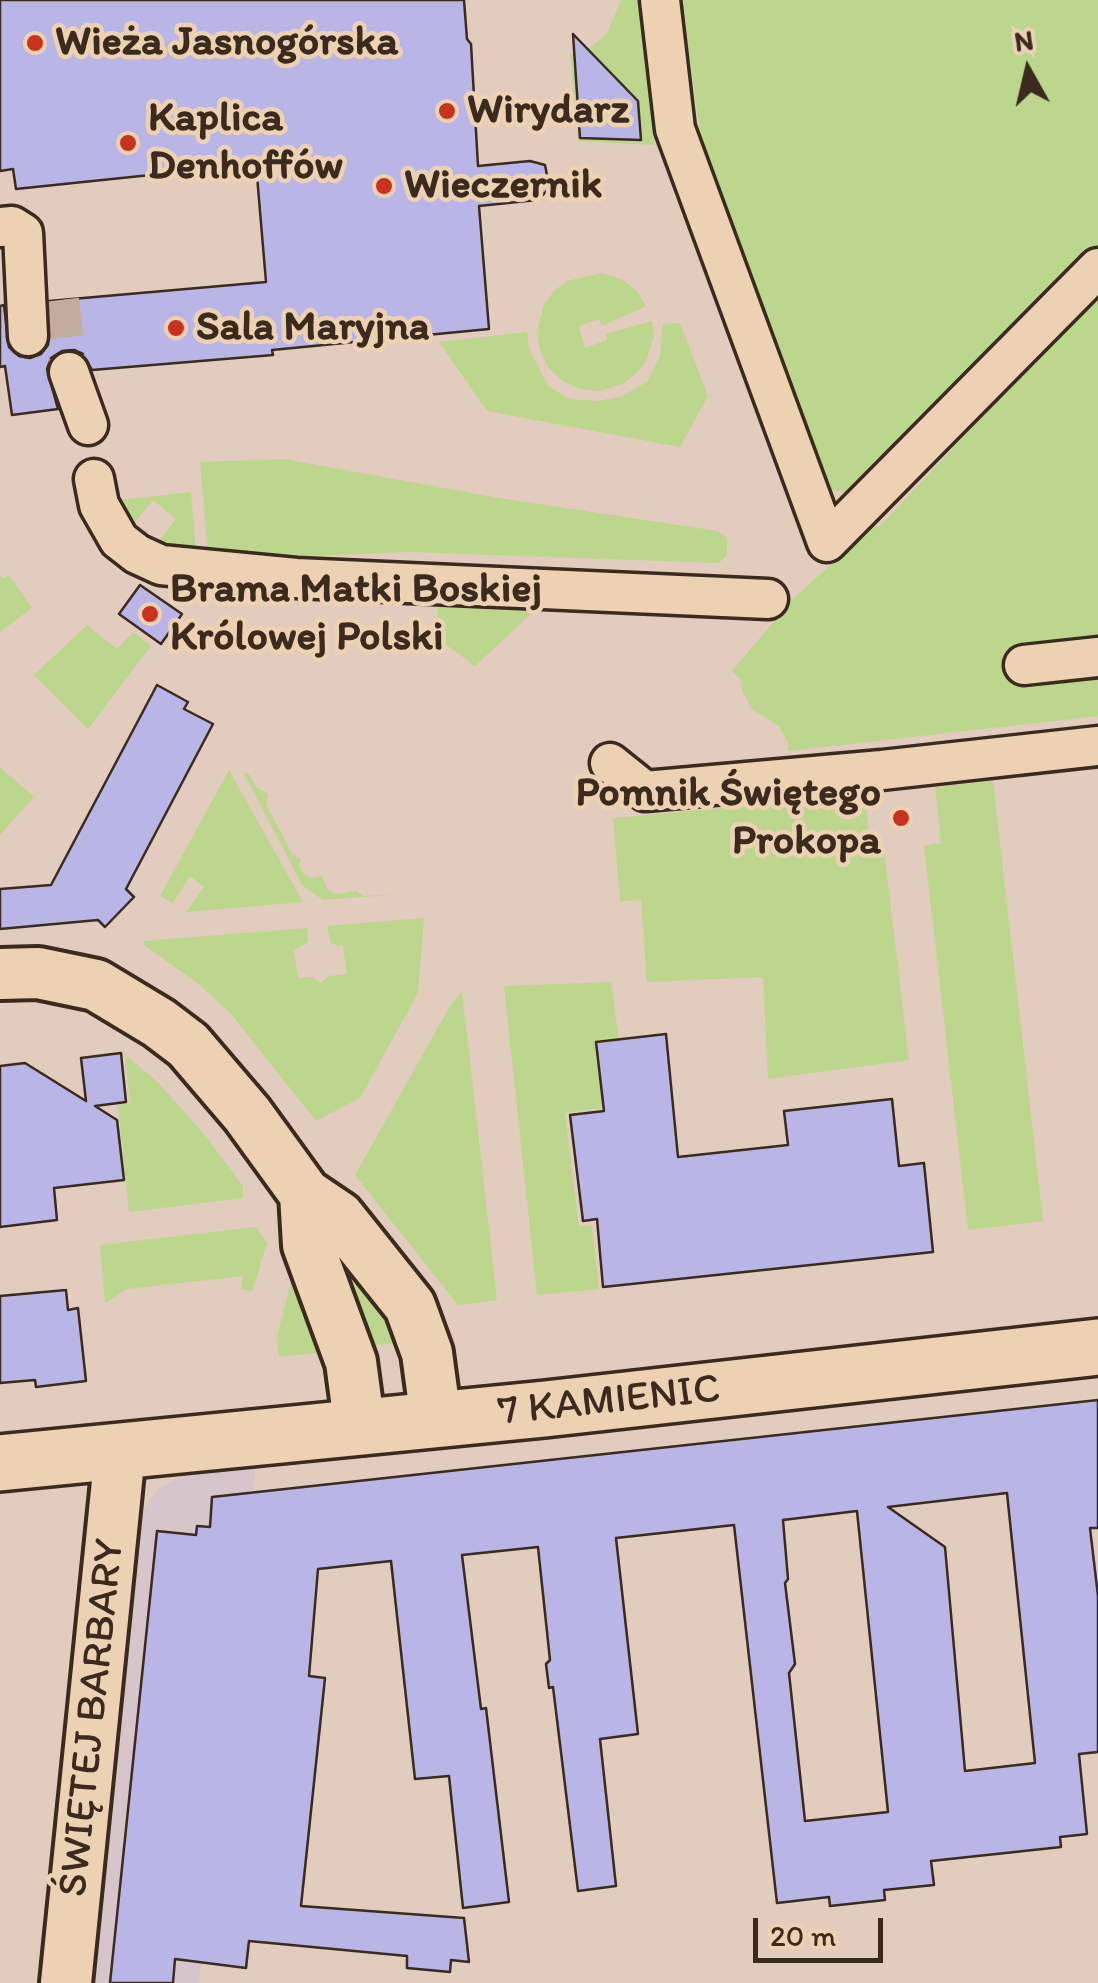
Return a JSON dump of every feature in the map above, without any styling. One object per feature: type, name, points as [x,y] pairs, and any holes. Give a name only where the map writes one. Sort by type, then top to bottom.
[{"type":"street","points":[[660,0],[675,129],[827,542],[1098,268]]},
{"type":"street","points":[[0,227],[12,226],[23,232],[28,336]]},
{"type":"street","points":[[70,372],[88,425]]},
{"type":"street","points":[[94,479],[99,505],[119,540],[161,565],[296,578],[768,599]]},
{"type":"street","points":[[1024,665],[1098,657]]},
{"type":"street","points":[[610,763],[645,791],[1098,746]]},
{"type":"street","points":[[0,974],[38,973],[96,985],[159,1022],[188,1045],[222,1083],[305,1194],[338,1216],[410,1306],[427,1353],[436,1420]]},
{"type":"street","points":[[305,1194],[308,1246],[351,1362],[360,1428]]},
{"type":"street","name":"7 KAMIENIC","points":[[0,1463],[436,1420],[1098,1347]]},
{"type":"street","name":"ŚWIĘTEJ BARBARY","points":[[66,1983],[120,1452]]},
{"type":"shaded area","points":[[256,1466],[199,1983],[94,1983],[142,1512],[158,1489],[177,1478],[198,1471]]},
{"type":"green space","points":[[621,0],[641,0],[655,145],[578,141],[570,54],[589,48],[607,34]]},
{"type":"green space","points":[[682,0],[1098,0],[1098,247],[864,494],[823,489],[700,133]]},
{"type":"green space","points":[[602,273],[621,279],[636,290],[646,306],[602,326],[599,319],[579,326],[585,348],[607,340],[606,334],[652,321],[654,336],[646,362],[622,384],[600,391],[580,389],[549,368],[537,333],[544,304],[554,291],[567,281]]},
{"type":"green space","points":[[1098,293],[1098,716],[788,751],[788,742],[779,726],[752,709],[741,680],[732,671],[791,601],[874,525],[879,527]]},
{"type":"green space","points":[[680,323],[708,396],[680,447],[487,411],[439,342],[527,332],[529,349],[548,386],[570,399],[597,401],[620,397],[647,382],[660,356],[663,324]]},
{"type":"green space","points":[[284,459],[499,498],[718,531],[727,538],[727,555],[719,563],[411,552],[305,556],[297,562],[208,554],[200,462]]},
{"type":"green space","points":[[191,492],[196,553],[164,547],[159,541],[176,519],[153,500],[135,522],[124,514],[120,500]]},
{"type":"green space","points":[[0,575],[3,579],[9,575],[32,608],[0,632]]},
{"type":"green space","points":[[438,600],[544,602],[475,666],[437,638]]},
{"type":"green space","points":[[87,625],[117,649],[133,632],[151,646],[88,729],[34,675]]},
{"type":"green space","points":[[0,767],[34,797],[0,835]]},
{"type":"green space","points":[[229,770],[303,902],[186,912],[204,887],[190,876],[173,903],[160,896]]},
{"type":"green space","points":[[243,772],[268,794],[266,804],[292,854],[301,859],[299,867],[303,873],[310,878],[322,876],[327,889],[337,894],[403,894],[323,900],[302,885]]},
{"type":"green space","points":[[993,781],[1043,1221],[968,1230],[924,846],[941,843],[935,787]]},
{"type":"green space","points":[[865,795],[870,850],[884,850],[909,1060],[768,1079],[763,977],[647,982],[641,900],[620,901],[613,818]]},
{"type":"green space","points":[[424,918],[418,993],[360,1098],[316,1121],[231,1014],[200,985],[144,945],[144,941],[307,928],[308,942],[294,950],[298,978],[313,977],[321,983],[329,976],[347,974],[343,946],[331,944],[327,926]]},
{"type":"green space","points":[[611,982],[619,1040],[596,1043],[602,1108],[565,1113],[579,1226],[592,1226],[599,1289],[537,1295],[504,986]]},
{"type":"green space","points":[[462,991],[497,1300],[458,1305],[355,1175]]},
{"type":"green space","points":[[125,1055],[158,1082],[207,1138],[243,1186],[243,1198],[129,1212],[118,1105],[130,1103]]},
{"type":"green space","points":[[256,1227],[267,1243],[252,1292],[241,1289],[243,1276],[127,1289],[105,1303],[100,1245]]},
{"type":"green space","points":[[326,1229],[394,1321],[401,1343],[367,1346]]},
{"type":"green space","points":[[293,1274],[324,1352],[279,1357],[277,1336]]},
{"type":"building","points":[[0,0],[464,0],[467,39],[471,44],[478,166],[530,161],[545,165],[548,180],[547,191],[537,200],[479,206],[489,329],[272,350],[273,355],[92,370],[83,354],[62,351],[51,358],[47,369],[58,409],[12,415],[5,366],[0,367],[0,306],[4,305],[9,347],[19,356],[30,358],[41,354],[48,345],[49,301],[266,282],[256,164],[16,189],[13,169],[0,171]]},
{"type":"building","points":[[573,34],[638,101],[641,140],[580,138]]},
{"type":"building","name":"Brama Matki Boskiej Królowej Polski","points":[[140,585],[182,614],[161,644],[119,614]]},
{"type":"building","points":[[157,685],[188,702],[184,709],[213,724],[126,889],[134,897],[105,927],[98,920],[0,929],[0,889],[51,885]]},
{"type":"building","points":[[666,1034],[678,1157],[788,1145],[784,1111],[892,1099],[899,1166],[924,1163],[933,1252],[603,1287],[597,1219],[583,1221],[570,1115],[604,1111],[596,1042]]},
{"type":"building","points":[[121,1053],[126,1102],[95,1106],[117,1120],[124,1180],[54,1188],[57,1220],[0,1227],[0,1066],[25,1063],[86,1101],[81,1058]]},
{"type":"building","points":[[66,1290],[68,1310],[78,1308],[86,1381],[36,1387],[35,1380],[0,1383],[0,1296]]},
{"type":"building","points":[[1098,1400],[1098,1528],[1090,1528],[1098,1596],[1098,1752],[1079,1754],[1087,1834],[1060,1837],[1061,1847],[931,1861],[934,1885],[884,1890],[885,1900],[830,1906],[829,1897],[777,1903],[734,1525],[616,1538],[638,1734],[600,1739],[616,1886],[578,1891],[553,1687],[549,1688],[546,1664],[550,1660],[538,1547],[462,1555],[481,1709],[486,1708],[509,1902],[463,1908],[449,1776],[415,1779],[391,1561],[318,1569],[309,1676],[325,1678],[301,1906],[464,1918],[469,1962],[451,1960],[450,1972],[407,1968],[407,1956],[249,1941],[246,1968],[175,1959],[173,1983],[110,1983],[157,1531],[196,1535],[197,1526],[210,1527],[212,1497]],"holes":[[[1007,1493],[1035,1763],[965,1771],[945,1547],[888,1507]],[[857,1511],[888,1812],[805,1821],[789,1673],[795,1664],[785,1583],[788,1579],[783,1520]]]},
{"type":"tunnel","points":[[60,300],[69,372]]},
{"type":"place","name":"Wieża Jasnogórska","points":[[35,43]]},
{"type":"place","name":"Wirydarz","points":[[447,111]]},
{"type":"place","name":"Kaplica Denhoffów","points":[[128,143]]},
{"type":"place","name":"Wieczernik","points":[[384,186]]},
{"type":"place","name":"Sala Maryjna","points":[[176,328]]},
{"type":"place","name":"Brama Matki Boskiej Królowej Polski","points":[[150,614]]},
{"type":"place","name":"Pomnik Świętego Prokopa","points":[[901,818]]}]
